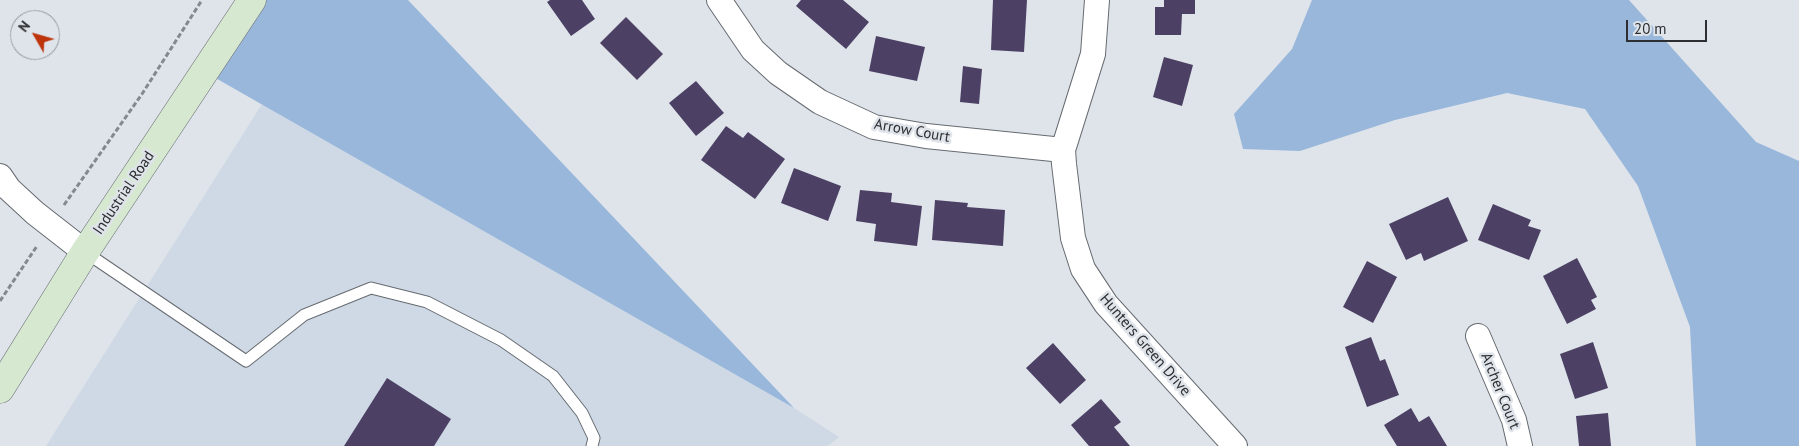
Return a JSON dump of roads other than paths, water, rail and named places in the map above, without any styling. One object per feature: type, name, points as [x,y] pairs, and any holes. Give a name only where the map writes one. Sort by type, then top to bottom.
[{"type":"main road","name":"Industrial Road","points":[[0,389],[85,252],[252,0]]},
{"type":"street","name":"Arrow Court","points":[[719,0],[753,50],[778,73],[820,102],[874,127],[926,136],[1064,150]]},
{"type":"street","name":"Hunters Green Drive","points":[[1097,0],[1093,54],[1064,150],[1073,238],[1083,269],[1106,304],[1235,446]]},
{"type":"street","points":[[0,176],[9,189],[35,214],[85,252]]},
{"type":"street","name":"Archer Court","points":[[1478,336],[1514,420],[1520,446]]},
{"type":"lane","points":[[85,252],[246,361],[304,315],[371,288],[427,302],[501,340],[553,376],[582,413],[594,438],[592,446]]}]
